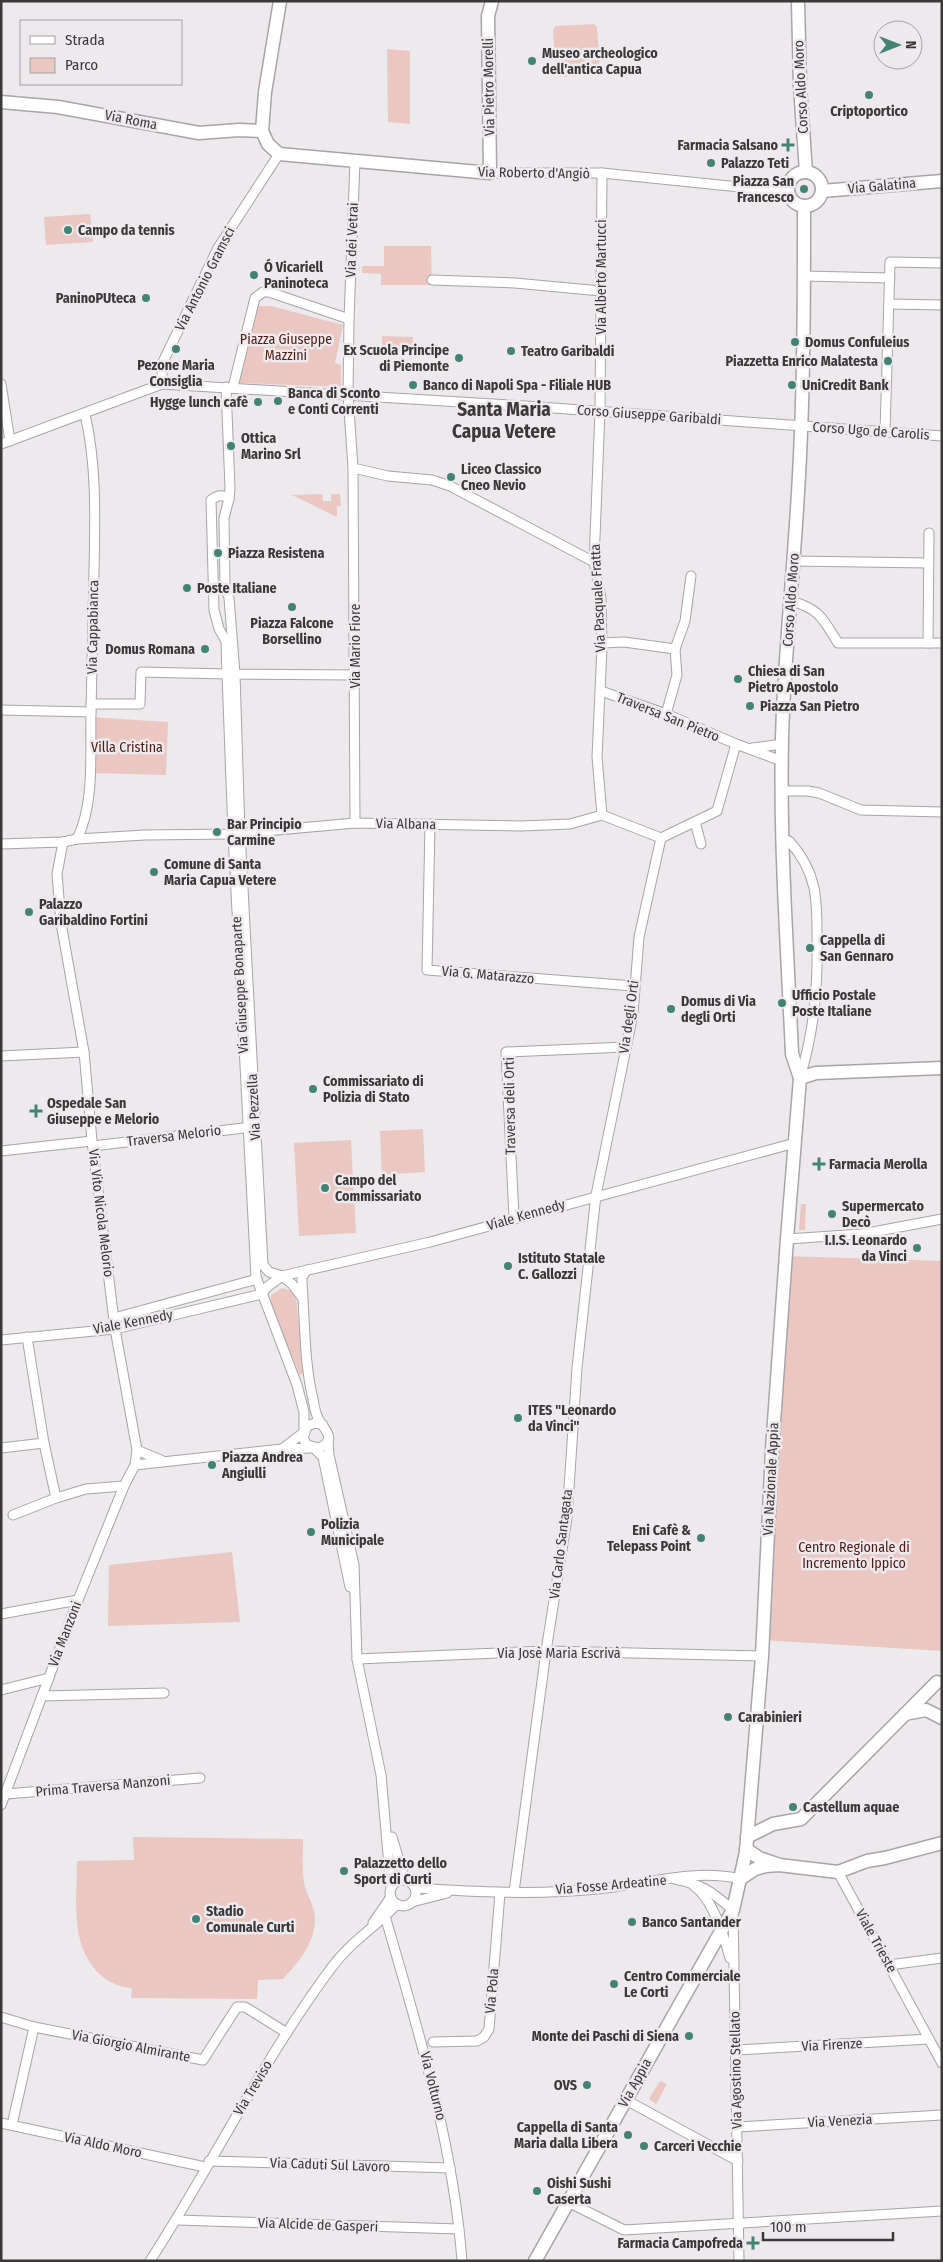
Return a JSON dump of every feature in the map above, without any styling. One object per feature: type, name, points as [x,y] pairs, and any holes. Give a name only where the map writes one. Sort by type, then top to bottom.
[{"type":"main road","points":[[279,154],[268,144],[262,131],[265,92],[280,1]]},
{"type":"main road","name":"Via Pietro Morelli","points":[[490,173],[488,16],[492,1]]},
{"type":"main road","name":"Corso Aldo Moro","points":[[798,1],[800,86],[806,172]]},
{"type":"main road","name":"Via Roma","points":[[1,102],[58,107],[199,132],[262,131]]},
{"type":"main road","name":"Via Roberto d'Angiò","points":[[279,154],[490,173]]},
{"type":"main road","points":[[806,172],[816,176],[822,191],[821,196],[814,204],[804,206],[793,202],[788,192],[792,178],[806,172]]},
{"type":"main road","name":"Via Galatina","points":[[822,191],[942,181]]},
{"type":"main road","name":"Corso Aldo Moro","points":[[800,1078],[792,1054],[782,840],[782,761],[801,426],[804,206]]},
{"type":"main road","points":[[800,1078],[816,1073],[942,1068]]},
{"type":"main road","name":"Via Nazionale Appia","points":[[740,1880],[746,1843],[762,1656],[772,1450],[786,1239],[800,1078]]},
{"type":"main road","points":[[926,1710],[927,1701],[939,1680]]},
{"type":"main road","points":[[779,1865],[759,1858],[746,1843],[773,1824],[801,1819],[939,1680]]},
{"type":"main road","points":[[905,1714],[926,1710],[942,1718]]},
{"type":"main road","points":[[748,1813],[773,1824]]},
{"type":"main road","points":[[740,1880],[755,1870],[766,1866],[779,1865],[838,1872],[858,1864],[942,1843]]},
{"type":"main road","name":"Via Appia","points":[[534,2261],[733,1910],[740,1880]]},
{"type":"street","name":"Via Antonio Gramsci","points":[[162,384],[162,364],[218,248],[279,154]]},
{"type":"street","name":"Via dei Vetrai","points":[[349,319],[354,161]]},
{"type":"street","name":"Via Roberto d'Angiò","points":[[490,173],[602,174],[788,192]]},
{"type":"street","name":"Via Alberto Martucci","points":[[600,411],[602,174]]},
{"type":"street","points":[[885,432],[890,262],[942,263]]},
{"type":"street","points":[[804,276],[890,278]]},
{"type":"street","points":[[432,280],[515,283],[601,291]]},
{"type":"street","points":[[1,384],[5,442],[162,384],[230,387],[348,395],[349,319],[268,292],[263,292],[255,298],[230,387],[229,499],[224,518],[225,586],[229,598],[230,618],[228,674]]},
{"type":"street","points":[[889,304],[942,305]]},
{"type":"street","name":"Corso Giuseppe Garibaldi","points":[[348,395],[801,426]]},
{"type":"street","name":"Via Mario Fiore","points":[[348,395],[353,468],[355,823]]},
{"type":"street","name":"Via Pasquale Fratta","points":[[600,411],[594,562],[601,598],[601,691],[597,727],[597,757],[602,815]]},
{"type":"street","name":"Via Cappabianca","points":[[77,839],[84,826],[90,776],[95,488],[85,414]]},
{"type":"street","name":"Corso Ugo de Carolis","points":[[801,426],[942,436]]},
{"type":"street","points":[[353,468],[388,476],[432,480],[450,486],[594,562]]},
{"type":"street","points":[[229,499],[223,495],[211,500],[214,610],[226,641],[236,833]]},
{"type":"street","points":[[928,643],[929,533]]},
{"type":"street","points":[[793,561],[928,563]]},
{"type":"street","points":[[666,714],[677,674],[675,649],[685,621],[691,576]]},
{"type":"street","points":[[790,601],[810,607],[825,622],[838,643],[942,643]]},
{"type":"street","points":[[217,621],[222,618],[230,618]]},
{"type":"street","points":[[602,643],[624,642],[675,649]]},
{"type":"street","points":[[1,710],[91,708],[140,704],[141,672],[355,675]]},
{"type":"street","name":"Traversa San Pietro","points":[[601,691],[666,714],[736,744]]},
{"type":"street","points":[[602,815],[661,838],[717,811],[736,744],[782,761]]},
{"type":"street","points":[[749,748],[783,744]]},
{"type":"street","points":[[782,792],[819,792],[861,810],[942,812]]},
{"type":"street","name":"Via Albana","points":[[1,844],[236,833],[355,823],[540,826],[570,824],[602,815]]},
{"type":"street","points":[[695,822],[701,844]]},
{"type":"street","name":"Via G. Matarazzo","points":[[430,824],[427,970],[634,986]]},
{"type":"street","name":"Via Pezzella","points":[[236,833],[251,1127],[261,1262],[268,1272],[282,1276]]},
{"type":"street","name":"Via degli Orti","points":[[596,1195],[633,1014],[639,937],[661,838]]},
{"type":"street","points":[[782,840],[788,841],[804,863],[812,882],[816,901],[818,992],[806,1058],[800,1078]]},
{"type":"street","name":"Via Vito Nicola Melorio","points":[[63,842],[57,874],[61,923],[84,1052],[92,1144],[115,1329],[137,1450],[135,1465]]},
{"type":"street","name":"Traversa deli Orti","points":[[514,1218],[506,1052],[626,1047]]},
{"type":"street","points":[[1,1056],[84,1052]]},
{"type":"street","points":[[251,1127],[257,1279],[297,1385],[304,1412],[304,1442],[323,1457],[348,1578],[356,1632]]},
{"type":"street","name":"Traversa Melorio","points":[[1,1151],[92,1144],[251,1127]]},
{"type":"street","name":"Viale Kennedy","points":[[282,1276],[430,1242],[596,1195],[795,1143]]},
{"type":"street","name":"Via Carlo Santagata","points":[[514,1892],[546,1650],[567,1518],[577,1368],[596,1195]]},
{"type":"street","points":[[786,1239],[862,1234],[942,1219]]},
{"type":"street","points":[[307,1270],[302,1277],[310,1383],[318,1418],[328,1431],[329,1455],[354,1565],[357,1660],[381,1775],[393,1896],[405,1906],[412,1902],[416,1896],[415,1888],[405,1880],[386,1817]]},
{"type":"street","points":[[262,1294],[267,1287],[282,1276],[299,1291],[303,1299]]},
{"type":"street","points":[[114,1318],[257,1279]]},
{"type":"street","name":"Viale Kennedy","points":[[1,1340],[115,1329],[262,1294]]},
{"type":"street","points":[[28,1337],[44,1443],[56,1498]]},
{"type":"street","points":[[297,1385],[304,1387],[310,1383]]},
{"type":"street","points":[[282,1449],[310,1424],[323,1425]]},
{"type":"street","points":[[135,1465],[282,1449],[313,1448],[323,1446],[328,1440]]},
{"type":"street","points":[[1,1448],[44,1443]]},
{"type":"street","points":[[137,1450],[163,1461]]},
{"type":"street","name":"Via Manzoni","points":[[1,1805],[78,1600],[124,1486],[135,1465]]},
{"type":"street","points":[[13,1515],[56,1498],[86,1489],[124,1486]]},
{"type":"street","points":[[1,1614],[78,1600]]},
{"type":"street","name":"Via Josè Maria Escrivà","points":[[357,1660],[546,1650],[762,1656]]},
{"type":"street","points":[[1,1690],[49,1678]]},
{"type":"street","points":[[42,1696],[164,1693]]},
{"type":"street","name":"Prima Traversa Manzoni","points":[[6,1794],[200,1778]]},
{"type":"street","name":"Viale Trieste","points":[[838,1872],[942,2063]]},
{"type":"street","name":"Via Fosse Ardeatine","points":[[415,1888],[452,1892],[500,1893],[594,1890],[707,1874],[740,1880]]},
{"type":"street","points":[[675,1879],[696,1883],[709,1890],[733,1910]]},
{"type":"street","points":[[675,1879],[691,1884],[702,1891],[726,1942],[734,1980]]},
{"type":"street","points":[[393,1896],[397,1882],[405,1880]]},
{"type":"street","name":"Via Fosse Ardeatine","points":[[412,1902],[452,1892]]},
{"type":"street","name":"Via Pola","points":[[433,2042],[478,2041],[484,2037],[488,2029],[500,1893]]},
{"type":"street","name":"Via Treviso","points":[[150,2261],[177,2220],[207,2164],[287,2033],[332,1966],[352,1943],[385,1916],[393,1896]]},
{"type":"street","name":"Via Treviso","points":[[370,1927],[393,1896]]},
{"type":"street","name":"Via Agostino Stellato","points":[[733,1910],[739,2261]]},
{"type":"street","name":"Via Volturno","points":[[385,1916],[424,2048],[444,2128],[462,2261]]},
{"type":"street","points":[[889,1965],[942,1958]]},
{"type":"street","name":"Via Giorgio Almirante","points":[[1,2017],[34,2027],[203,2060],[237,2007],[245,2007],[287,2033]]},
{"type":"street","points":[[12,2125],[34,2027]]},
{"type":"street","name":"Via Firenze","points":[[736,2050],[929,2039]]},
{"type":"street","points":[[626,2100],[738,2161]]},
{"type":"street","name":"Via Venezia","points":[[738,2127],[942,2115]]},
{"type":"street","name":"Via Aldo Moro","points":[[1,2123],[207,2164]]},
{"type":"street","name":"Via Caduti Sul Lavoro","points":[[207,2164],[450,2168]]},
{"type":"street","points":[[568,2202],[624,2230],[942,2211]]},
{"type":"street","name":"Via Alcide de Gasperi","points":[[177,2220],[459,2229]]},
{"type":"green space","points":[[594,24],[597,27],[600,71],[597,74],[559,77],[556,74],[553,30],[556,26]]},
{"type":"green space","points":[[387,49],[410,51],[410,124],[388,122]]},
{"type":"green space","name":"Campo da tennis","points":[[90,214],[93,242],[46,245],[44,217]]},
{"type":"green space","points":[[384,246],[431,246],[432,285],[381,285],[381,274],[362,273],[362,266],[384,266]]},
{"type":"green space","name":"Piazza Giuseppe Mazzini","points":[[256,306],[271,306],[343,325],[335,363],[341,365],[341,387],[239,383]]},
{"type":"green space","points":[[382,336],[413,337],[413,350],[382,349]]},
{"type":"green space","points":[[322,494],[323,501],[331,501],[331,494],[340,494],[341,506],[337,506],[337,517],[292,495]]},
{"type":"green space","name":"Villa Cristina","points":[[91,717],[168,722],[166,775],[90,773]]},
{"type":"green space","points":[[423,1129],[425,1172],[382,1175],[380,1131]]},
{"type":"green space","name":"Campo del Commissariato","points":[[351,1140],[356,1233],[299,1236],[294,1143]]},
{"type":"green space","points":[[801,1204],[806,1204],[805,1230],[799,1230]]},
{"type":"green space","name":"Centro Regionale di Incremento Ippico","points":[[785,1256],[942,1261],[942,1651],[762,1640]]},
{"type":"green space","points":[[282,1288],[290,1290],[296,1297],[304,1372],[300,1375],[270,1305],[271,1295]]},
{"type":"green space","points":[[232,1552],[240,1622],[108,1626],[109,1565]]},
{"type":"green space","name":"Stadio Comunale Curti","points":[[133,1837],[303,1839],[304,1882],[313,1907],[315,1921],[311,1940],[302,1957],[283,1979],[258,1980],[257,1999],[131,1998],[132,1988],[122,1987],[104,1978],[85,1955],[77,1926],[76,1898],[77,1861],[134,1860]]},
{"type":"green space","points":[[660,2081],[667,2084],[656,2104],[649,2099]]},
{"type":"place","name":"Museo archeologico dell'antica Capua","points":[[532,61]]},
{"type":"place","name":"Criptoportico","points":[[869,95]]},
{"type":"place","name":"Farmacia Salsano","points":[[788,145]]},
{"type":"place","name":"Palazzo Teti","points":[[711,163]]},
{"type":"place","name":"Piazza San Francesco","points":[[804,189]]},
{"type":"place","name":"Campo da tennis","points":[[68,230]]},
{"type":"place","name":"Ó Vicariell Paninoteca","points":[[254,275]]},
{"type":"place","name":"PaninoPUteca","points":[[146,298]]},
{"type":"place","name":"Domus Confuleius","points":[[795,342]]},
{"type":"place","name":"Pezone Maria Consiglia","points":[[176,349]]},
{"type":"place","name":"Teatro Garibaldi","points":[[511,351]]},
{"type":"place","name":"Ex Scuola Principe di Piemonte","points":[[459,358]]},
{"type":"place","name":"Piazzetta Enrico Malatesta","points":[[888,361]]},
{"type":"place","name":"Banco di Napoli Spa - Filiale HUB","points":[[413,385]]},
{"type":"place","name":"UniCredit Bank","points":[[792,385]]},
{"type":"place","name":"Banca di Sconto e Conti Correnti","points":[[278,401]]},
{"type":"place","name":"Hygge lunch cafè","points":[[258,402]]},
{"type":"place","name":"Ottica Marino Srl","points":[[231,446]]},
{"type":"place","name":"Liceo Classico Cneo Nevio","points":[[451,477]]},
{"type":"place","name":"Piazza Resistena","points":[[218,553]]},
{"type":"place","name":"Poste Italiane","points":[[187,588]]},
{"type":"place","name":"Piazza Falcone Borsellino","points":[[292,607]]},
{"type":"place","name":"Domus Romana","points":[[205,649]]},
{"type":"place","name":"Chiesa di San Pietro Apostolo","points":[[738,679]]},
{"type":"place","name":"Piazza San Pietro","points":[[750,706]]},
{"type":"place","name":"Bar Principio Carmine","points":[[217,832]]},
{"type":"place","name":"Comune di Santa Maria Capua Vetere","points":[[154,872]]},
{"type":"place","name":"Palazzo Garibaldino Fortini","points":[[29,912]]},
{"type":"place","name":"Cappella di San Gennaro","points":[[810,948]]},
{"type":"place","name":"Ufficio Postale Poste Italiane","points":[[782,1003]]},
{"type":"place","name":"Domus di Via degli Orti","points":[[671,1009]]},
{"type":"place","name":"Commissariato di Polizia di Stato","points":[[313,1089]]},
{"type":"place","name":"Ospedale San Giuseppe e Melorio","points":[[36,1111]]},
{"type":"place","name":"Farmacia Merolla","points":[[819,1164]]},
{"type":"place","name":"Campo del Commissariato","points":[[325,1188]]},
{"type":"place","name":"Supermercato Decò","points":[[832,1214]]},
{"type":"place","name":"I.I.S. Leonardo da Vinci","points":[[917,1248]]},
{"type":"place","name":"Istituto Statale C. Gallozzi","points":[[508,1266]]},
{"type":"place","name":"ITES \"Leonardo da Vinci\"","points":[[518,1418]]},
{"type":"place","name":"Piazza Andrea Angiulli","points":[[212,1465]]},
{"type":"place","name":"Polizia Municipale","points":[[311,1532]]},
{"type":"place","name":"Eni Cafè & Telepass Point","points":[[701,1538]]},
{"type":"place","name":"Carabinieri","points":[[728,1717]]},
{"type":"place","name":"Castellum aquae","points":[[793,1807]]},
{"type":"place","name":"Palazzetto dello Sport di Curti","points":[[344,1871]]},
{"type":"place","name":"Stadio Comunale Curti","points":[[196,1919]]},
{"type":"place","name":"Banco Santander","points":[[632,1922]]},
{"type":"place","name":"Centro Commerciale Le Corti","points":[[614,1984]]},
{"type":"place","name":"Monte dei Paschi di Siena","points":[[689,2036]]},
{"type":"place","name":"OVS","points":[[587,2085]]},
{"type":"place","name":"Cappella di Santa Maria dalla Libera","points":[[628,2135]]},
{"type":"place","name":"Carceri Vecchie","points":[[644,2146]]},
{"type":"place","name":"Oishi Sushi Caserta","points":[[537,2191]]},
{"type":"place","name":"Farmacia Campofreda","points":[[753,2243]]},
{"type":"district","name":"Santa Maria Capua Vetere","points":[[504,420]]}]
